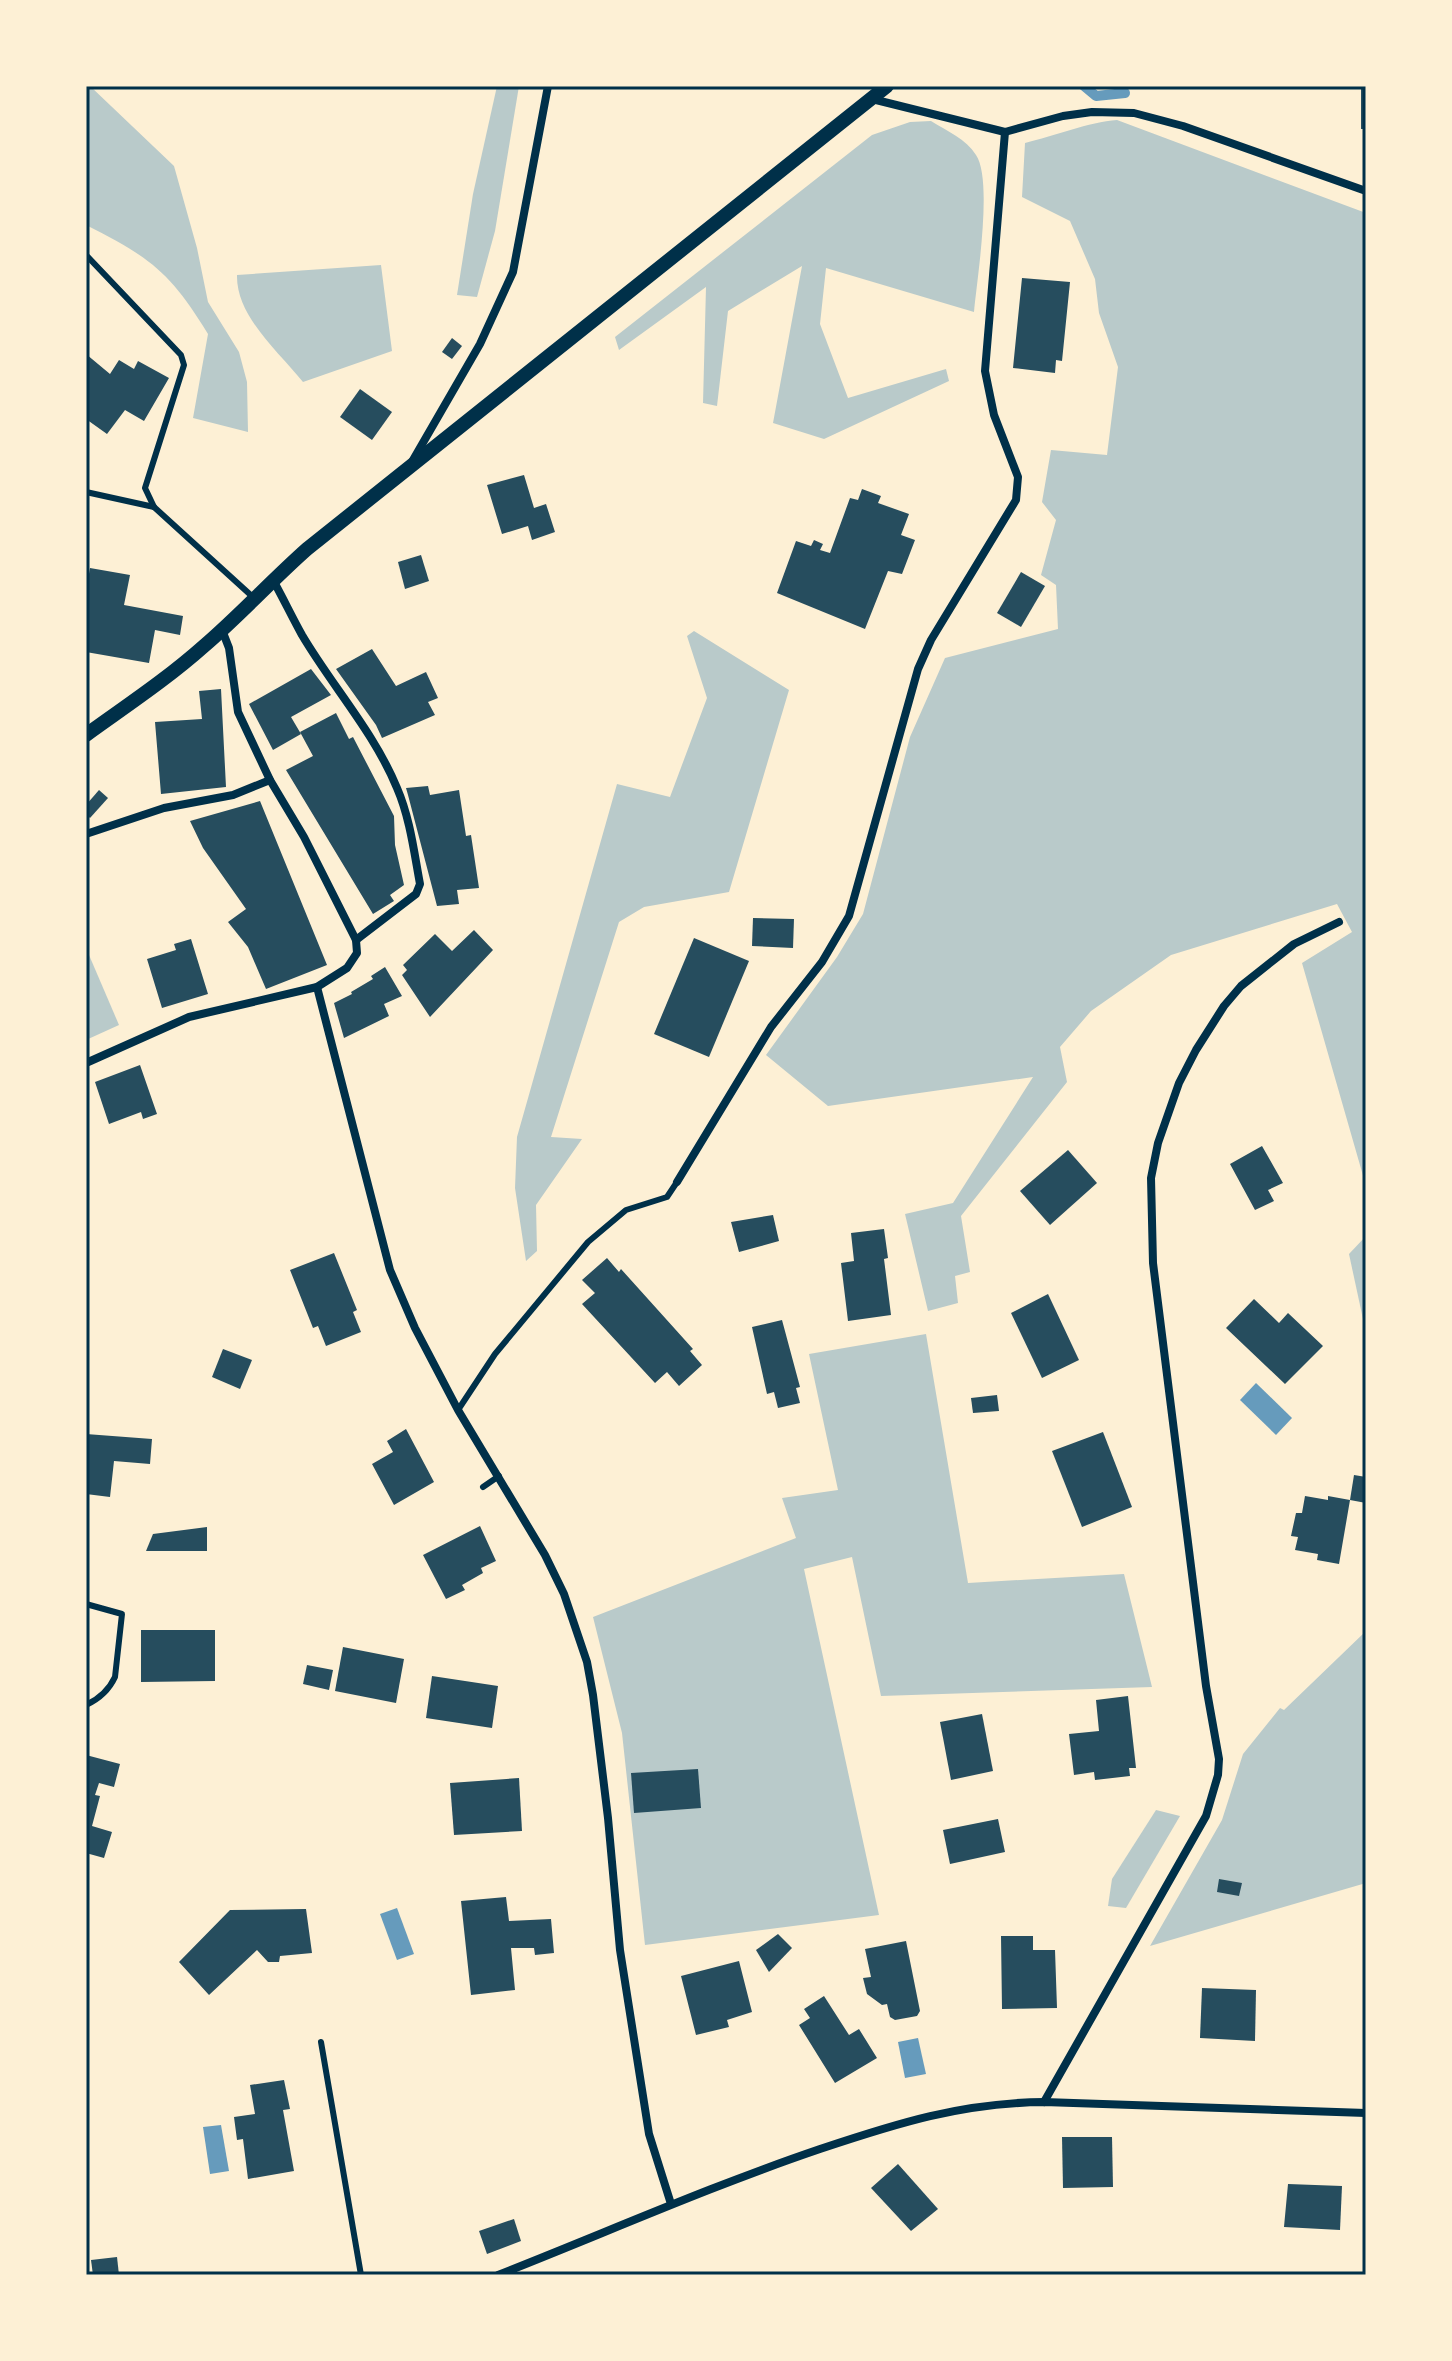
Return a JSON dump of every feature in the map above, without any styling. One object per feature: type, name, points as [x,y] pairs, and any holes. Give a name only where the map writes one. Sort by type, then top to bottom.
[{"type":"street","points":[[407,471],[480,344],[513,272],[548,86]]},
{"type":"street","points":[[86,735],[165,679],[222,630],[273,579],[887,86]]},
{"type":"street","points":[[872,98],[1005,132],[1063,116],[1092,112],[1134,113],[1183,126],[1366,191]]},
{"type":"street","points":[[677,1182],[771,1027],[822,962],[849,916],[918,669],[931,640],[1016,500],[1018,477],[994,415],[985,371],[1005,132]]},
{"type":"street","points":[[273,579],[303,636],[355,713],[389,772],[406,812],[420,884],[416,894],[356,940]]},
{"type":"street","points":[[86,1063],[189,1017],[317,987],[347,968],[357,953],[356,940],[304,837],[270,780],[238,712],[229,648],[222,630]]},
{"type":"street","points":[[86,834],[164,808],[233,795],[270,780]]},
{"type":"street","points":[[1044,2102],[1206,1816],[1218,1775],[1219,1759],[1206,1686],[1153,1263],[1151,1178],[1158,1143],[1186,1066],[1224,1006],[1241,986],[1294,944],[1339,922]]},
{"type":"street","points":[[317,987],[390,1270],[415,1328],[458,1410],[545,1555],[564,1594],[587,1662],[608,1818],[620,1950],[649,2134],[671,2204]]},
{"type":"street","points":[[498,2275],[739,2177],[897,2124],[996,2103],[1366,2113]]},
{"type":"lane","points":[[86,255],[181,355],[184,365],[145,488],[154,507],[254,598]]},
{"type":"lane","points":[[86,492],[154,507]]},
{"type":"lane","points":[[458,1410],[495,1354],[588,1242],[626,1210],[667,1197],[677,1182]]},
{"type":"lane","points":[[483,1487],[499,1476]]},
{"type":"lane","points":[[86,1604],[122,1614],[115,1677],[100,1697],[86,1705]]},
{"type":"lane","points":[[321,2042],[361,2275]]},
{"type":"shaded area","points":[[86,86],[90,86],[174,166],[197,248],[208,302],[239,352],[247,382],[248,432],[193,418],[208,334],[182,296],[157,269],[127,247],[86,225]]},
{"type":"shaded area","points":[[497,86],[519,86],[495,231],[477,297],[457,295],[473,194]]},
{"type":"shaded area","points":[[1117,120],[1366,213],[1366,1186],[1302,963],[1352,932],[1337,904],[1171,955],[1091,1011],[1060,1047],[1067,1082],[961,1216],[970,1272],[955,1276],[958,1303],[928,1311],[905,1214],[953,1203],[1033,1077],[828,1106],[766,1055],[837,957],[863,914],[910,737],[945,658],[1058,629],[1056,585],[1041,575],[1056,520],[1042,502],[1051,450],[1107,455],[1118,367],[1099,313],[1095,279],[1070,221],[1022,197],[1025,143],[1083,126]]},
{"type":"shaded area","points":[[931,121],[967,144],[981,168],[984,207],[974,312],[826,268],[820,324],[848,398],[946,369],[949,381],[824,439],[773,423],[802,266],[728,311],[717,406],[703,403],[706,287],[619,350],[615,337],[872,135],[910,122]]},
{"type":"shaded area","points":[[381,265],[392,351],[303,382],[251,319],[243,305],[237,275]]},
{"type":"shaded area","points":[[694,631],[789,690],[729,892],[644,907],[619,922],[551,1137],[582,1139],[536,1205],[537,1251],[526,1261],[515,1188],[517,1137],[617,784],[670,797],[707,698],[687,636]]},
{"type":"shaded area","points":[[86,948],[119,1025],[86,1040]]},
{"type":"shaded area","points":[[1366,1236],[1366,1333],[1349,1254]]},
{"type":"shaded area","points":[[926,1334],[968,1583],[1124,1574],[1152,1687],[881,1696],[852,1557],[804,1569],[879,1915],[645,1945],[622,1733],[593,1617],[796,1538],[782,1498],[838,1490],[809,1354]]},
{"type":"shaded area","points":[[1366,1631],[1366,1883],[1150,1946],[1222,1820],[1243,1754],[1280,1708],[1284,1710]]},
{"type":"shaded area","points":[[1156,1810],[1180,1816],[1126,1908],[1108,1906],[1112,1879]]},
{"type":"water","points":[[1256,1383],[1292,1418],[1276,1435],[1240,1400]]},
{"type":"water","points":[[397,1908],[414,1954],[397,1960],[380,1914]]},
{"type":"water","points":[[918,2038],[926,2074],[905,2078],[898,2042]]},
{"type":"water","points":[[221,2125],[229,2171],[210,2174],[203,2127]]},
{"type":"building","points":[[1361,86],[1366,86],[1366,129],[1361,129]]},
{"type":"building","points":[[1022,278],[1070,282],[1062,361],[1056,360],[1055,373],[1013,368]]},
{"type":"building","points":[[452,338],[462,346],[452,359],[442,352]]},
{"type":"building","points":[[86,354],[110,374],[119,360],[134,369],[138,361],[169,378],[144,421],[125,410],[107,434],[86,419]]},
{"type":"building","points":[[360,389],[392,412],[372,440],[340,417]]},
{"type":"building","points":[[524,475],[534,508],[546,504],[555,532],[532,540],[528,526],[502,534],[487,485]]},
{"type":"building","points":[[862,489],[881,496],[878,503],[909,514],[901,535],[915,540],[902,574],[888,571],[865,629],[777,593],[796,541],[811,546],[814,540],[823,544],[820,550],[830,553],[850,498],[858,500]]},
{"type":"building","points":[[421,555],[429,581],[405,589],[398,562]]},
{"type":"building","points":[[90,568],[130,575],[124,605],[183,616],[180,635],[155,630],[149,663],[86,652],[86,591]]},
{"type":"building","points":[[1021,572],[1045,586],[1021,627],[997,613]]},
{"type":"building","points":[[372,649],[396,686],[426,672],[438,698],[428,702],[435,715],[382,738],[336,669]]},
{"type":"building","points":[[311,669],[331,695],[291,717],[301,734],[273,750],[249,704]]},
{"type":"building","points":[[221,689],[226,787],[161,794],[155,722],[202,719],[199,691]]},
{"type":"building","points":[[336,713],[349,739],[353,737],[394,816],[395,845],[404,885],[390,895],[394,901],[373,914],[286,770],[313,756],[300,732]]},
{"type":"building","points":[[428,786],[430,795],[459,790],[466,836],[471,835],[479,888],[457,890],[459,904],[437,906],[406,788]]},
{"type":"building","points":[[99,790],[108,798],[90,818],[86,814],[86,805]]},
{"type":"building","points":[[260,801],[327,965],[266,989],[248,947],[228,922],[246,909],[203,848],[190,821]]},
{"type":"building","points":[[753,918],[794,919],[793,948],[752,946]]},
{"type":"building","points":[[474,930],[493,950],[430,1017],[402,975],[407,970],[403,965],[435,934],[452,951]]},
{"type":"building","points":[[694,938],[749,961],[709,1057],[654,1034]]},
{"type":"building","points":[[191,939],[208,994],[162,1008],[147,959],[176,950],[174,944]]},
{"type":"building","points":[[385,967],[402,996],[384,1004],[389,1016],[344,1038],[334,1003],[352,994]]},
{"type":"building","points":[[140,1065],[157,1114],[143,1119],[141,1112],[109,1124],[95,1082]]},
{"type":"building","points":[[1262,1146],[1283,1183],[1268,1190],[1274,1201],[1255,1210],[1230,1164]]},
{"type":"building","points":[[1068,1150],[1097,1183],[1050,1225],[1020,1191]]},
{"type":"building","points":[[773,1215],[779,1241],[739,1252],[731,1222]]},
{"type":"building","points":[[884,1229],[888,1258],[884,1259],[891,1315],[848,1321],[841,1263],[854,1261],[851,1233]]},
{"type":"building","points":[[334,1253],[357,1310],[353,1312],[361,1332],[326,1346],[318,1326],[313,1328],[290,1270]]},
{"type":"building","points":[[607,1258],[619,1272],[621,1269],[693,1349],[690,1351],[702,1365],[679,1386],[667,1372],[655,1383],[582,1304],[595,1293],[582,1280]]},
{"type":"building","points":[[1048,1294],[1079,1360],[1042,1378],[1011,1313]]},
{"type":"building","points":[[1254,1299],[1279,1323],[1288,1313],[1323,1346],[1285,1384],[1226,1328]]},
{"type":"building","points":[[782,1320],[800,1387],[796,1388],[800,1403],[778,1408],[774,1392],[767,1394],[752,1327]]},
{"type":"building","points":[[223,1349],[252,1360],[240,1389],[212,1377]]},
{"type":"building","points":[[997,1395],[999,1411],[973,1413],[971,1398]]},
{"type":"building","points":[[406,1429],[434,1482],[394,1505],[372,1464],[393,1452],[387,1441]]},
{"type":"building","points":[[1103,1432],[1132,1507],[1082,1527],[1052,1451]]},
{"type":"building","points":[[86,1434],[152,1439],[150,1464],[114,1461],[110,1497],[86,1494]]},
{"type":"building","points":[[1354,1475],[1366,1477],[1366,1503],[1350,1500]]},
{"type":"building","points":[[1305,1496],[1350,1500],[1339,1564],[1317,1560],[1318,1554],[1295,1550],[1298,1537],[1291,1536],[1296,1513],[1302,1513]]},
{"type":"building","points":[[480,1526],[496,1561],[481,1568],[483,1573],[462,1585],[465,1590],[446,1599],[423,1555]]},
{"type":"building","points":[[207,1527],[207,1551],[146,1551],[153,1534]]},
{"type":"building","points":[[141,1630],[215,1630],[215,1681],[141,1682]]},
{"type":"building","points":[[343,1647],[404,1659],[396,1703],[335,1691]]},
{"type":"building","points":[[307,1665],[333,1670],[329,1690],[303,1684]]},
{"type":"building","points":[[432,1676],[498,1686],[492,1728],[426,1718]]},
{"type":"building","points":[[1128,1696],[1136,1768],[1129,1768],[1130,1776],[1095,1780],[1094,1772],[1074,1775],[1069,1734],[1099,1731],[1096,1700]]},
{"type":"building","points":[[982,1714],[993,1771],[951,1780],[940,1722]]},
{"type":"building","points":[[86,1755],[120,1764],[114,1787],[99,1783],[95,1795],[100,1796],[92,1826],[112,1832],[104,1858],[86,1853]]},
{"type":"building","points":[[698,1769],[701,1808],[634,1813],[631,1773]]},
{"type":"building","points":[[519,1778],[522,1831],[454,1835],[450,1783]]},
{"type":"building","points":[[998,1819],[1005,1852],[950,1864],[943,1830]]},
{"type":"building","points":[[1219,1879],[1242,1883],[1239,1896],[1217,1892]]},
{"type":"building","points":[[506,1897],[509,1921],[551,1919],[554,1953],[535,1955],[534,1948],[511,1948],[515,1990],[471,1995],[461,1901]]},
{"type":"building","points":[[306,1909],[312,1953],[280,1956],[279,1962],[268,1962],[257,1950],[209,1995],[179,1962],[230,1910]]},
{"type":"building","points":[[778,1934],[792,1948],[769,1972],[756,1950]]},
{"type":"building","points":[[1001,1936],[1033,1936],[1033,1950],[1055,1950],[1057,2008],[1002,2009]]},
{"type":"building","points":[[906,1941],[920,2011],[917,2016],[895,2020],[890,2017],[887,2004],[882,2005],[867,1994],[863,1978],[871,1977],[865,1949]]},
{"type":"building","points":[[739,1961],[752,2012],[727,2020],[729,2027],[696,2035],[681,1976]]},
{"type":"building","points":[[1202,1988],[1256,1990],[1255,2041],[1200,2038]]},
{"type":"building","points":[[824,1996],[849,2035],[859,2029],[877,2058],[835,2083],[799,2025],[810,2018],[804,2009]]},
{"type":"building","points":[[284,2080],[290,2109],[283,2110],[294,2171],[248,2179],[243,2139],[237,2140],[234,2117],[255,2114],[250,2085]]},
{"type":"building","points":[[1062,2137],[1112,2137],[1113,2187],[1063,2188]]},
{"type":"building","points":[[898,2164],[938,2209],[911,2231],[871,2188]]},
{"type":"building","points":[[1288,2184],[1342,2186],[1340,2230],[1284,2227]]},
{"type":"building","points":[[514,2219],[521,2241],[487,2254],[479,2231]]},
{"type":"building","points":[[117,2257],[119,2275],[93,2275],[91,2260]]},
{"type":"waterway","points":[[1084,86],[1096,96],[1125,93]]}]
